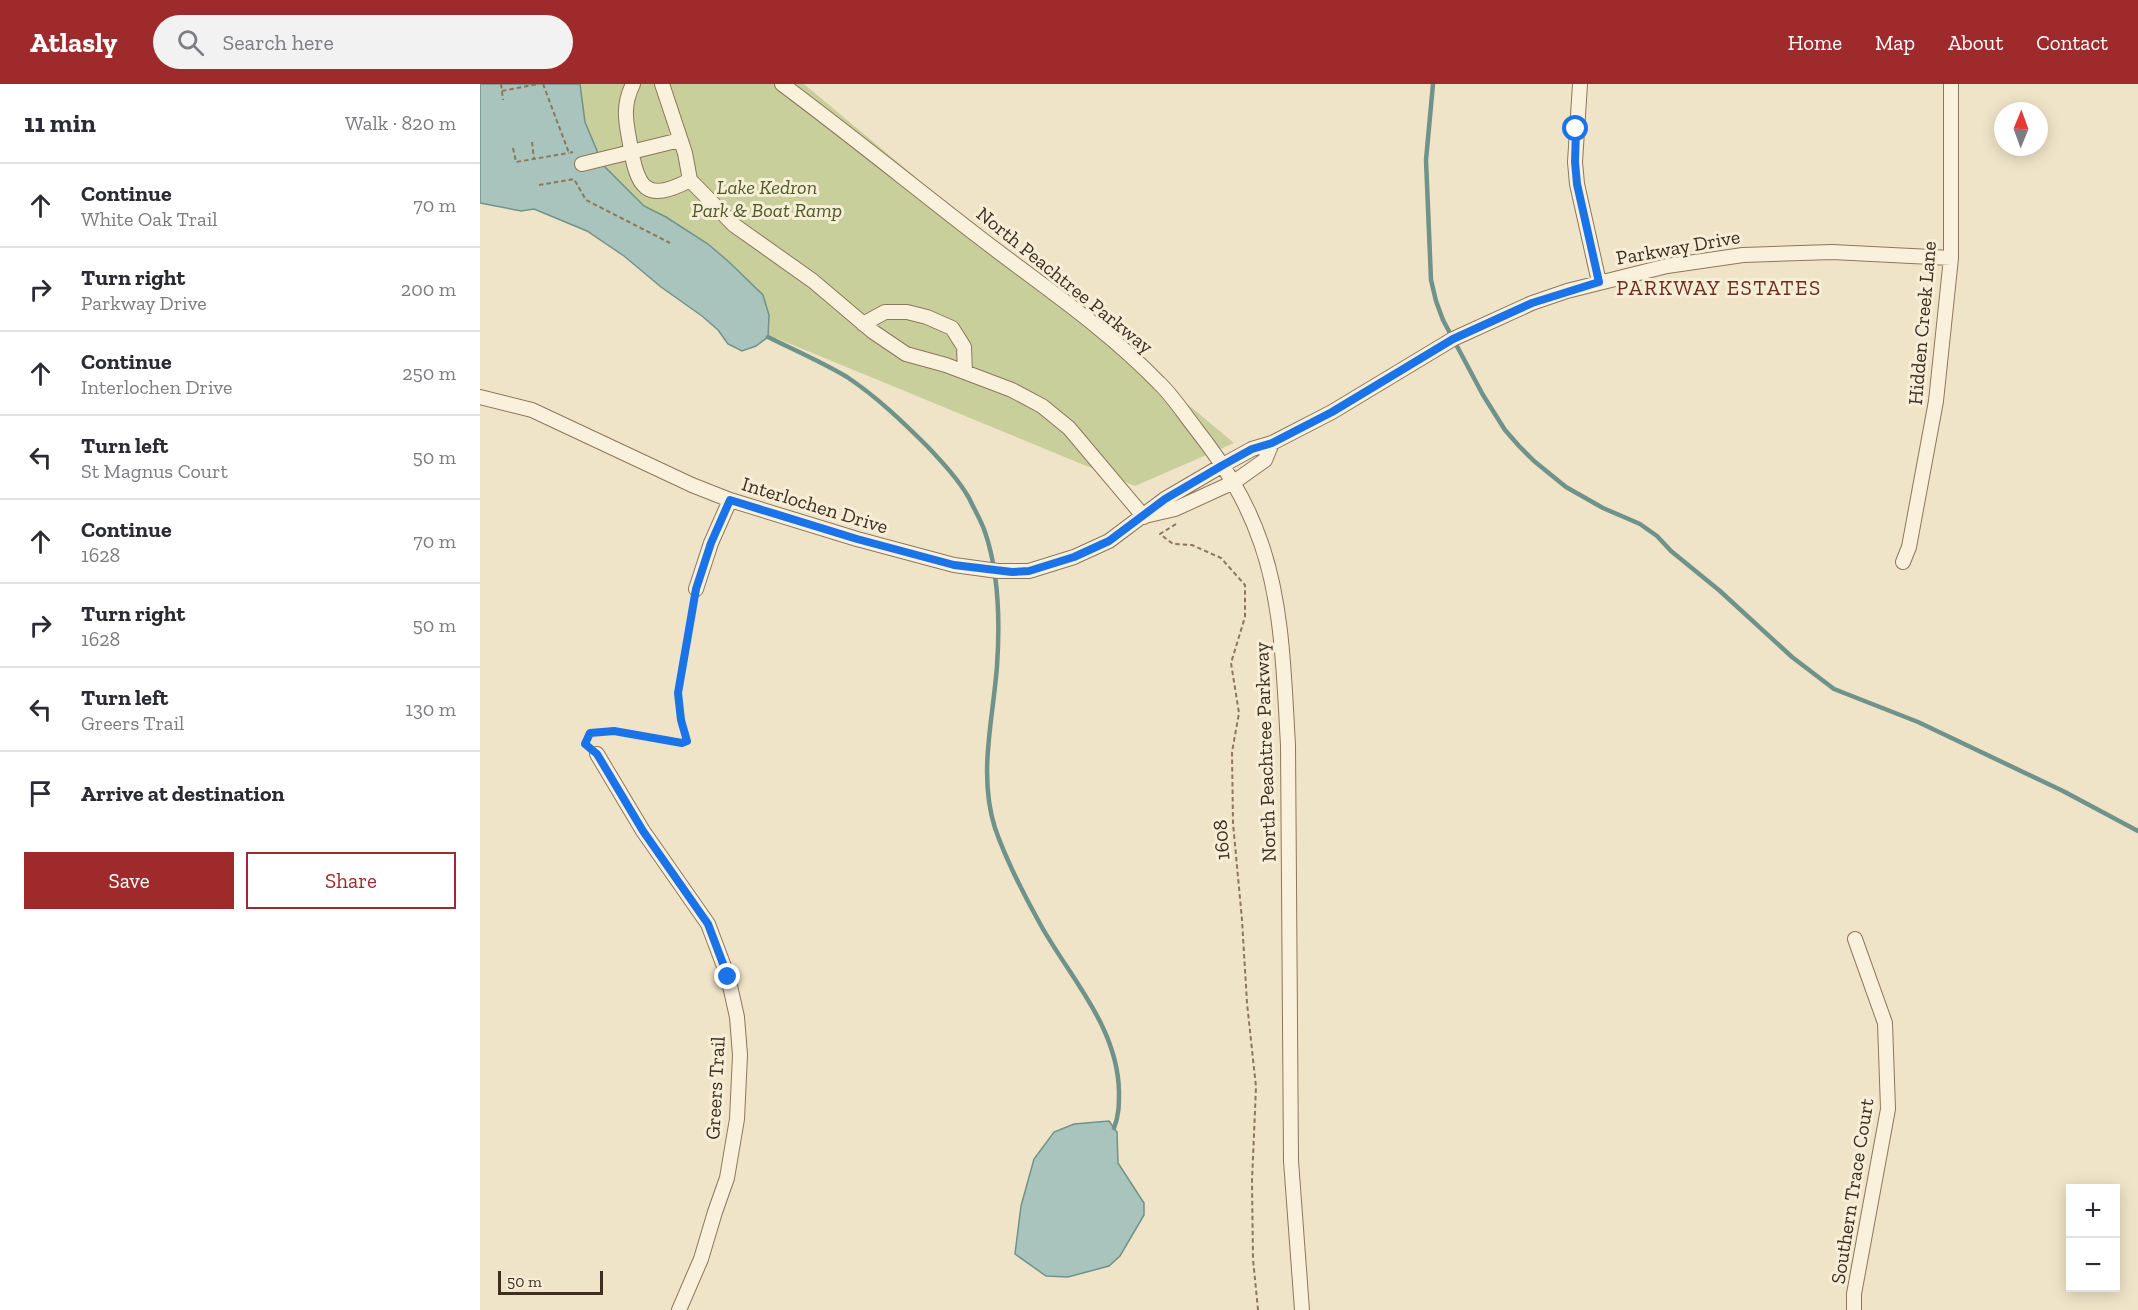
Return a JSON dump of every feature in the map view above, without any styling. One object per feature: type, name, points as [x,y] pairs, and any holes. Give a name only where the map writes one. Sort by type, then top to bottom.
[{"type":"street","points":[[633,84],[624,112],[635,174],[640,184],[655,191],[675,188],[690,180]]},
{"type":"street","points":[[662,84],[690,180],[734,225],[813,281],[863,324],[906,354],[965,372],[1012,390],[1042,406],[1069,428],[1144,517]]},
{"type":"street","name":"North Peachtree Parkway","points":[[782,84],[1109,335],[1162,385],[1223,465],[1234,482],[1255,528],[1272,579],[1278,615],[1286,706],[1291,1161],[1302,1310]]},
{"type":"street","points":[[1580,84],[1576,173],[1599,282]]},
{"type":"street","name":"Hidden Creek Lane","points":[[1903,562],[1909,547],[1936,401],[1951,258],[1951,84]]},
{"type":"street","points":[[585,159],[631,152],[680,140]]},
{"type":"street","name":"Parkway Drive","points":[[1223,465],[1332,412],[1459,336],[1532,303],[1599,282],[1667,266],[1743,255],[1832,252],[1951,258]]},
{"type":"street","points":[[863,324],[885,312],[907,312],[927,317],[952,328],[964,346],[965,372]]},
{"type":"street","name":"Interlochen Drive","points":[[480,397],[532,410],[692,485],[730,500],[857,539],[954,565],[998,571],[1029,571],[1074,557],[1109,541],[1144,517],[1165,499],[1223,465]]},
{"type":"street","name":"Parkway Drive","points":[[1234,482],[1265,460],[1272,443]]},
{"type":"street","name":"Interlochen Drive","points":[[1144,517],[1175,509],[1234,482]]},
{"type":"street","points":[[696,589],[711,543],[730,500]]},
{"type":"street","name":"Greers Trail","points":[[597,754],[643,831],[708,924],[728,977],[737,1017],[740,1055],[737,1119],[727,1178],[701,1259],[679,1310]]},
{"type":"street","name":"Southern Trace Court","points":[[1854,1310],[1854,1294],[1888,1109],[1885,1023],[1855,939]]},
{"type":"path","points":[[501,84],[503,100]]},
{"type":"path","points":[[502,91],[538,84]]},
{"type":"path","points":[[543,84],[569,153]]},
{"type":"path","points":[[532,142],[534,159]]},
{"type":"path","points":[[513,148],[516,162],[569,153],[585,159]]},
{"type":"path","points":[[539,185],[574,179],[586,200],[669,243]]},
{"type":"path","name":"1608","points":[[1178,523],[1160,534],[1173,544],[1192,545],[1221,558],[1245,585],[1245,617],[1231,663],[1239,713],[1232,752],[1233,823],[1242,920],[1246,1003],[1256,1087],[1252,1192],[1253,1259],[1258,1310]]},
{"type":"path","points":[[597,754],[585,744],[590,733],[614,731],[682,743],[687,741],[681,720],[678,693],[696,589]]},
{"type":"green space","name":"Lake Kedron Park & Boat Ramp","points":[[530,84],[804,84],[1234,443],[1135,486],[742,324]]},
{"type":"water","points":[[480,84],[580,84],[585,122],[603,165],[644,206],[708,244],[763,295],[769,315],[768,337],[756,346],[742,351],[728,344],[718,330],[702,316],[661,287],[624,256],[587,231],[534,209],[521,211],[480,203]]},
{"type":"water","points":[[1109,1121],[1117,1132],[1118,1163],[1144,1203],[1144,1215],[1120,1256],[1109,1266],[1068,1277],[1046,1276],[1015,1254],[1021,1206],[1034,1159],[1054,1132],[1074,1124]]},
{"type":"waterway","points":[[1433,84],[1426,160],[1431,280],[1443,320],[1483,395],[1505,430],[1519,446],[1566,487],[1603,508],[1640,524],[1657,536],[1671,551],[1720,591],[1792,657],[1834,689],[1918,722],[2063,791],[2138,831]]},
{"type":"waterway","points":[[768,337],[847,377],[889,410],[950,471],[969,498],[982,523],[990,548],[996,581],[998,615],[997,666],[987,767],[990,808],[1000,841],[1023,892],[1043,929],[1092,1006],[1111,1047],[1117,1069],[1119,1092],[1118,1114],[1114,1128]]},
{"type":"district","name":"PARKWAY ESTATES","points":[[1719,288]]},
{"type":"route","points":[[728,977],[708,924],[643,831],[597,754],[585,744],[590,733],[614,731],[682,743],[687,741],[681,720],[678,693],[696,589],[711,543],[730,500],[857,539],[954,565],[1012,572],[1029,571],[1074,557],[1109,541],[1144,517],[1165,499],[1223,465],[1332,412],[1453,339],[1532,303],[1599,282],[1577,184],[1576,129]]}]
